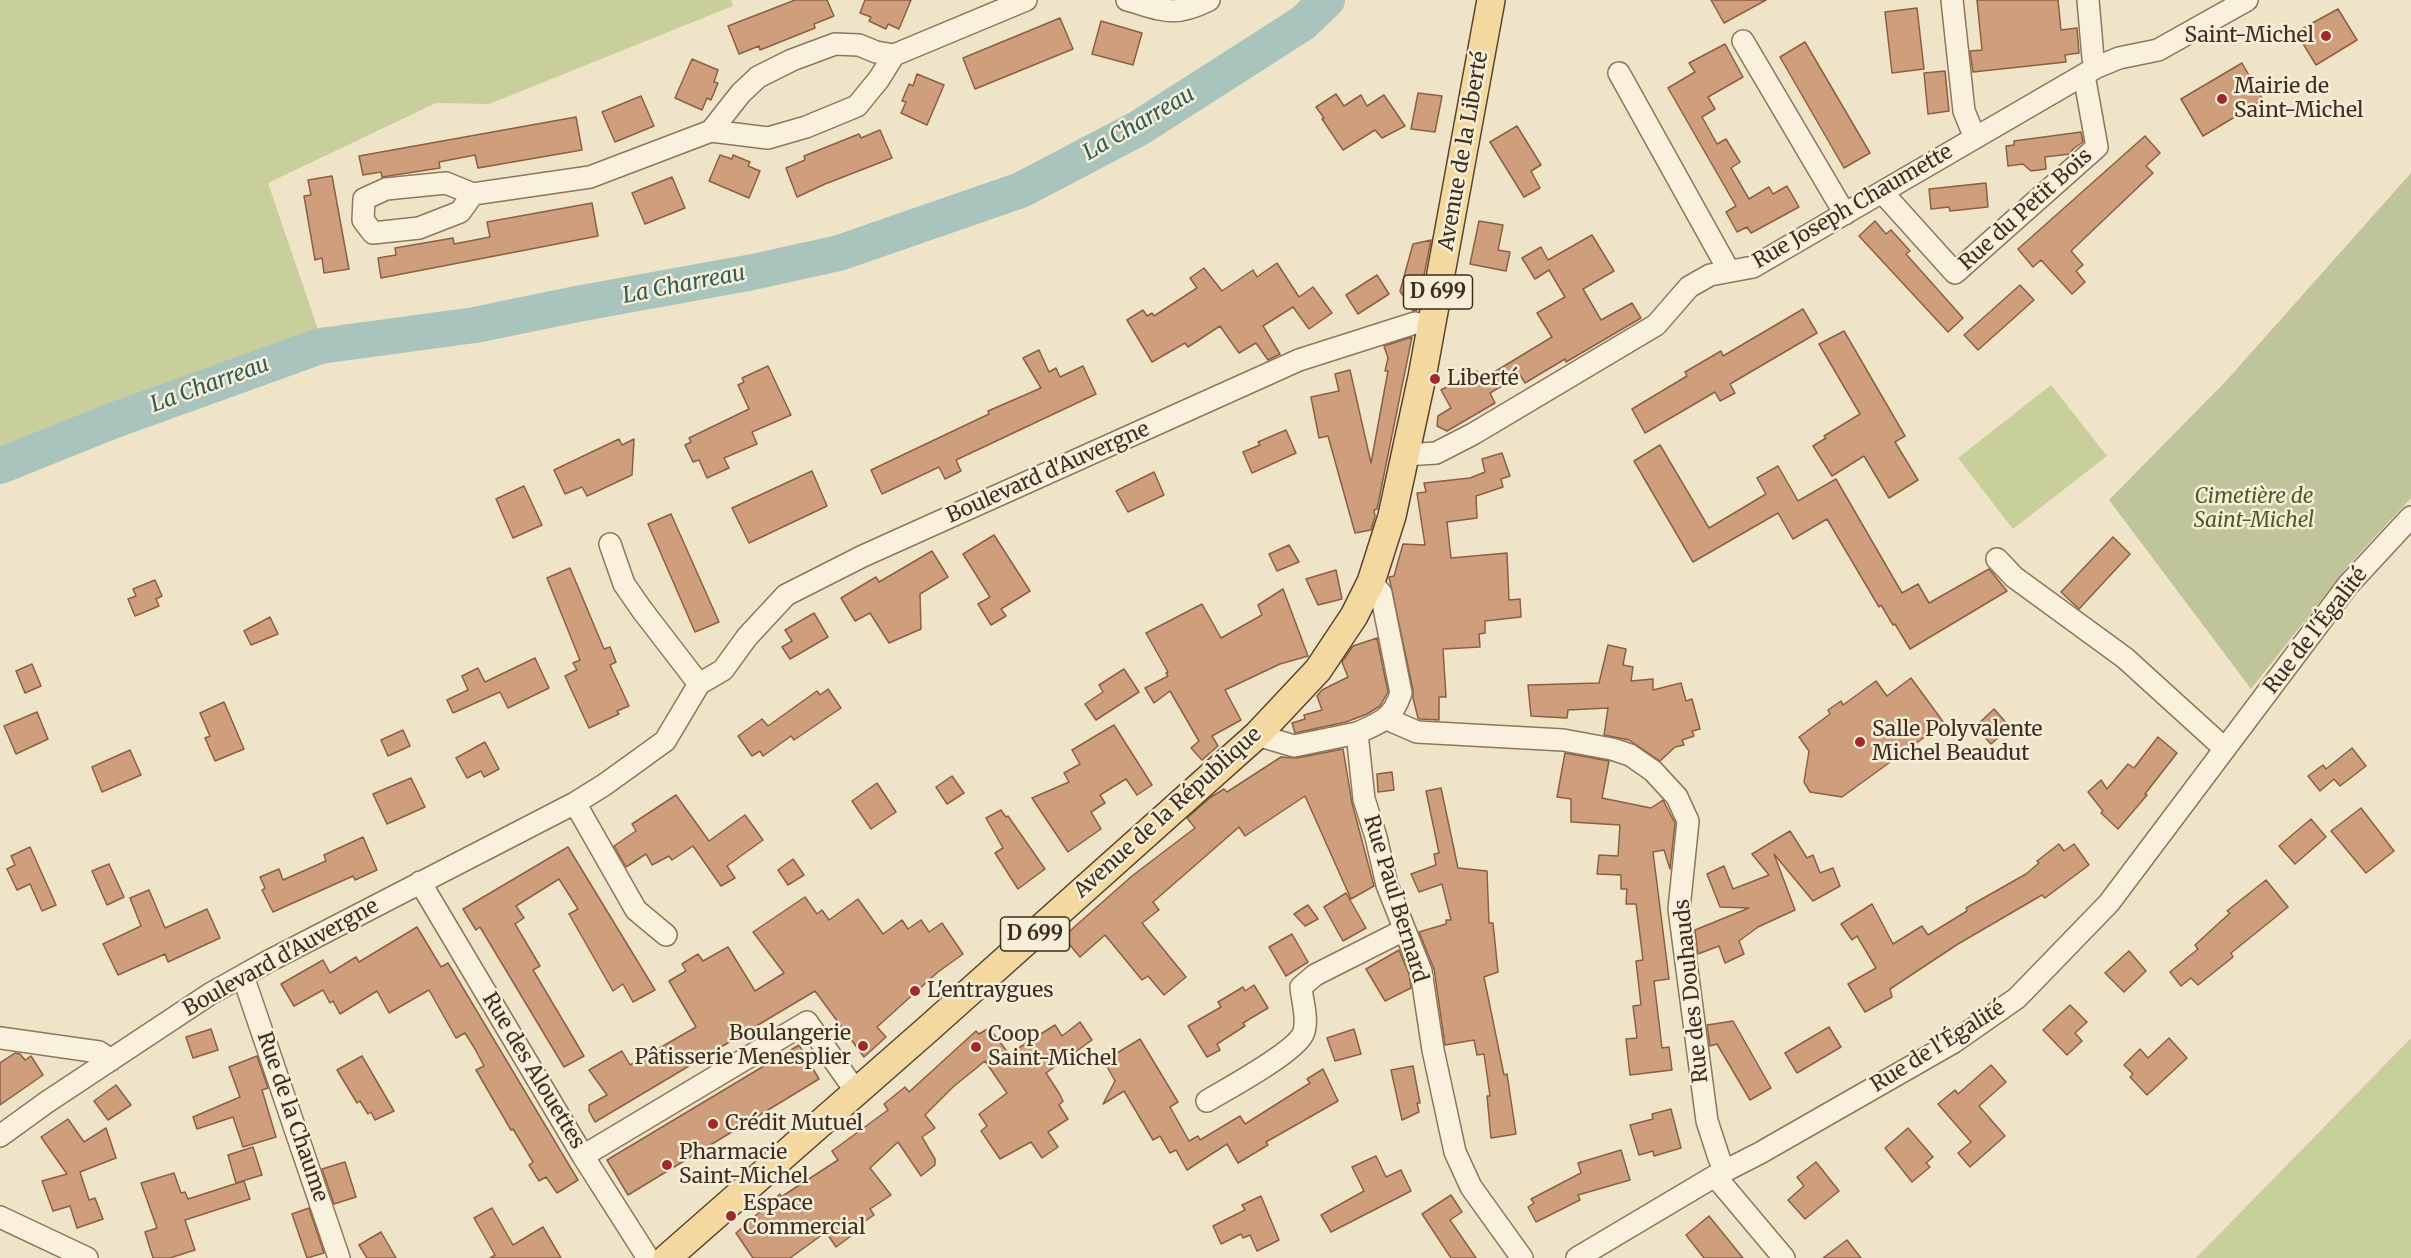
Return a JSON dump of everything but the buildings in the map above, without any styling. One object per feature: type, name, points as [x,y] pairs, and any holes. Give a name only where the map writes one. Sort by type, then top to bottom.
[{"type":"main road","name":"Avenue de la Liberté","points":[[1371,582],[1392,516],[1432,326],[1491,0]]},
{"type":"main road","name":"Avenue de la République","points":[[667,1258],[856,1093],[1257,735],[1318,670],[1354,616],[1371,582]]},
{"type":"street","points":[[711,130],[741,93],[758,77],[792,60],[835,44],[859,45],[876,52],[894,55],[1026,0]]},
{"type":"street","points":[[1127,0],[1168,11],[1185,11],[1209,0]]},
{"type":"street","points":[[1952,0],[1964,111],[1975,138]]},
{"type":"street","points":[[2088,0],[2093,58],[2090,71]]},
{"type":"street","name":"Rue Joseph Chaumette","points":[[1405,455],[1436,453],[1473,434],[1656,325],[1689,287],[1710,275],[1753,267],[2090,71],[2120,58],[2158,50],[2247,0]]},
{"type":"street","points":[[1743,42],[1845,214]]},
{"type":"street","points":[[473,194],[590,177],[711,130],[768,138],[807,127],[857,106],[879,79],[894,55]]},
{"type":"street","name":"Rue du Petit Bois","points":[[1882,192],[1955,273],[2097,147],[2090,71]]},
{"type":"street","points":[[1619,73],[1729,271]]},
{"type":"street","name":"Boulevard d'Auvergne","points":[[0,1136],[210,994],[420,882],[576,803],[604,785],[665,741],[699,684],[723,670],[747,637],[786,594],[863,556],[1299,360],[1415,323],[1432,326]]},
{"type":"street","name":"Rue de l'Égalité","points":[[1577,1258],[1954,1042],[2017,998],[2109,903],[2348,585],[2411,517]]},
{"type":"street","points":[[610,544],[624,584],[699,684]]},
{"type":"street","points":[[1998,559],[2014,578],[2125,658],[2224,748]]},
{"type":"street","points":[[1257,735],[1294,746],[1357,733],[1387,719],[1396,708],[1401,693],[1381,593],[1371,582]]},
{"type":"street","name":"Rue des Douhauds","points":[[1387,719],[1417,732],[1563,740],[1612,749],[1630,755],[1653,771],[1681,802],[1688,821],[1678,909],[1707,1121],[1720,1174]]},
{"type":"street","name":"Rue Paul Bernard","points":[[1357,733],[1364,799],[1387,885],[1421,971],[1433,1050],[1455,1152],[1471,1187],[1522,1258]]},
{"type":"street","points":[[576,803],[636,910],[666,935]]},
{"type":"street","name":"Rue des Alouettes","points":[[420,882],[583,1156],[648,1258]]},
{"type":"street","points":[[1207,1101],[1273,1061],[1302,1035],[1305,1020],[1300,987],[1315,975],[1404,930]]},
{"type":"street","name":"Rue de la Chaume","points":[[243,976],[339,1258]]},
{"type":"street","points":[[583,1156],[807,1022],[856,1093]]},
{"type":"street","points":[[0,1038],[99,1052],[111,1060]]},
{"type":"street","points":[[1720,1174],[1784,1258]]},
{"type":"street","points":[[0,1216],[87,1258]]},
{"type":"green space","points":[[0,0],[731,0],[733,6],[489,104],[436,103],[268,183],[327,356],[26,471],[18,445],[0,452]]},
{"type":"green space","name":"Cimetière de Saint-Michel","points":[[2411,173],[2411,498],[2348,566],[2251,689],[2109,500],[2226,381]]},
{"type":"green space","points":[[2051,385],[2107,456],[2013,529],[1958,458]]},
{"type":"green space","points":[[2411,1038],[2411,1258],[2196,1258]]},
{"type":"waterway","name":"La Charreau","points":[[0,466],[112,421],[320,346],[475,325],[753,272],[839,253],[1021,190],[1139,128],[1303,23],[1327,0]]},
{"type":"place","name":"Saint-Michel","points":[[2326,36]]},
{"type":"place","name":"Mairie de Saint-Michel","points":[[2222,99]]},
{"type":"place","name":"Liberté","points":[[1435,379]]},
{"type":"place","name":"Salle Polyvalente Michel Beaudut","points":[[1860,742]]},
{"type":"place","name":"L'entraygues","points":[[915,991]]},
{"type":"place","name":"Boulangerie Pâtisserie Menesplier","points":[[863,1046]]},
{"type":"place","name":"Coop Saint-Michel","points":[[976,1047]]},
{"type":"place","name":"Crédit Mutuel","points":[[713,1124]]},
{"type":"place","name":"Pharmacie Saint-Michel","points":[[667,1165]]},
{"type":"place","name":"Espace Commercial","points":[[731,1216]]}]
